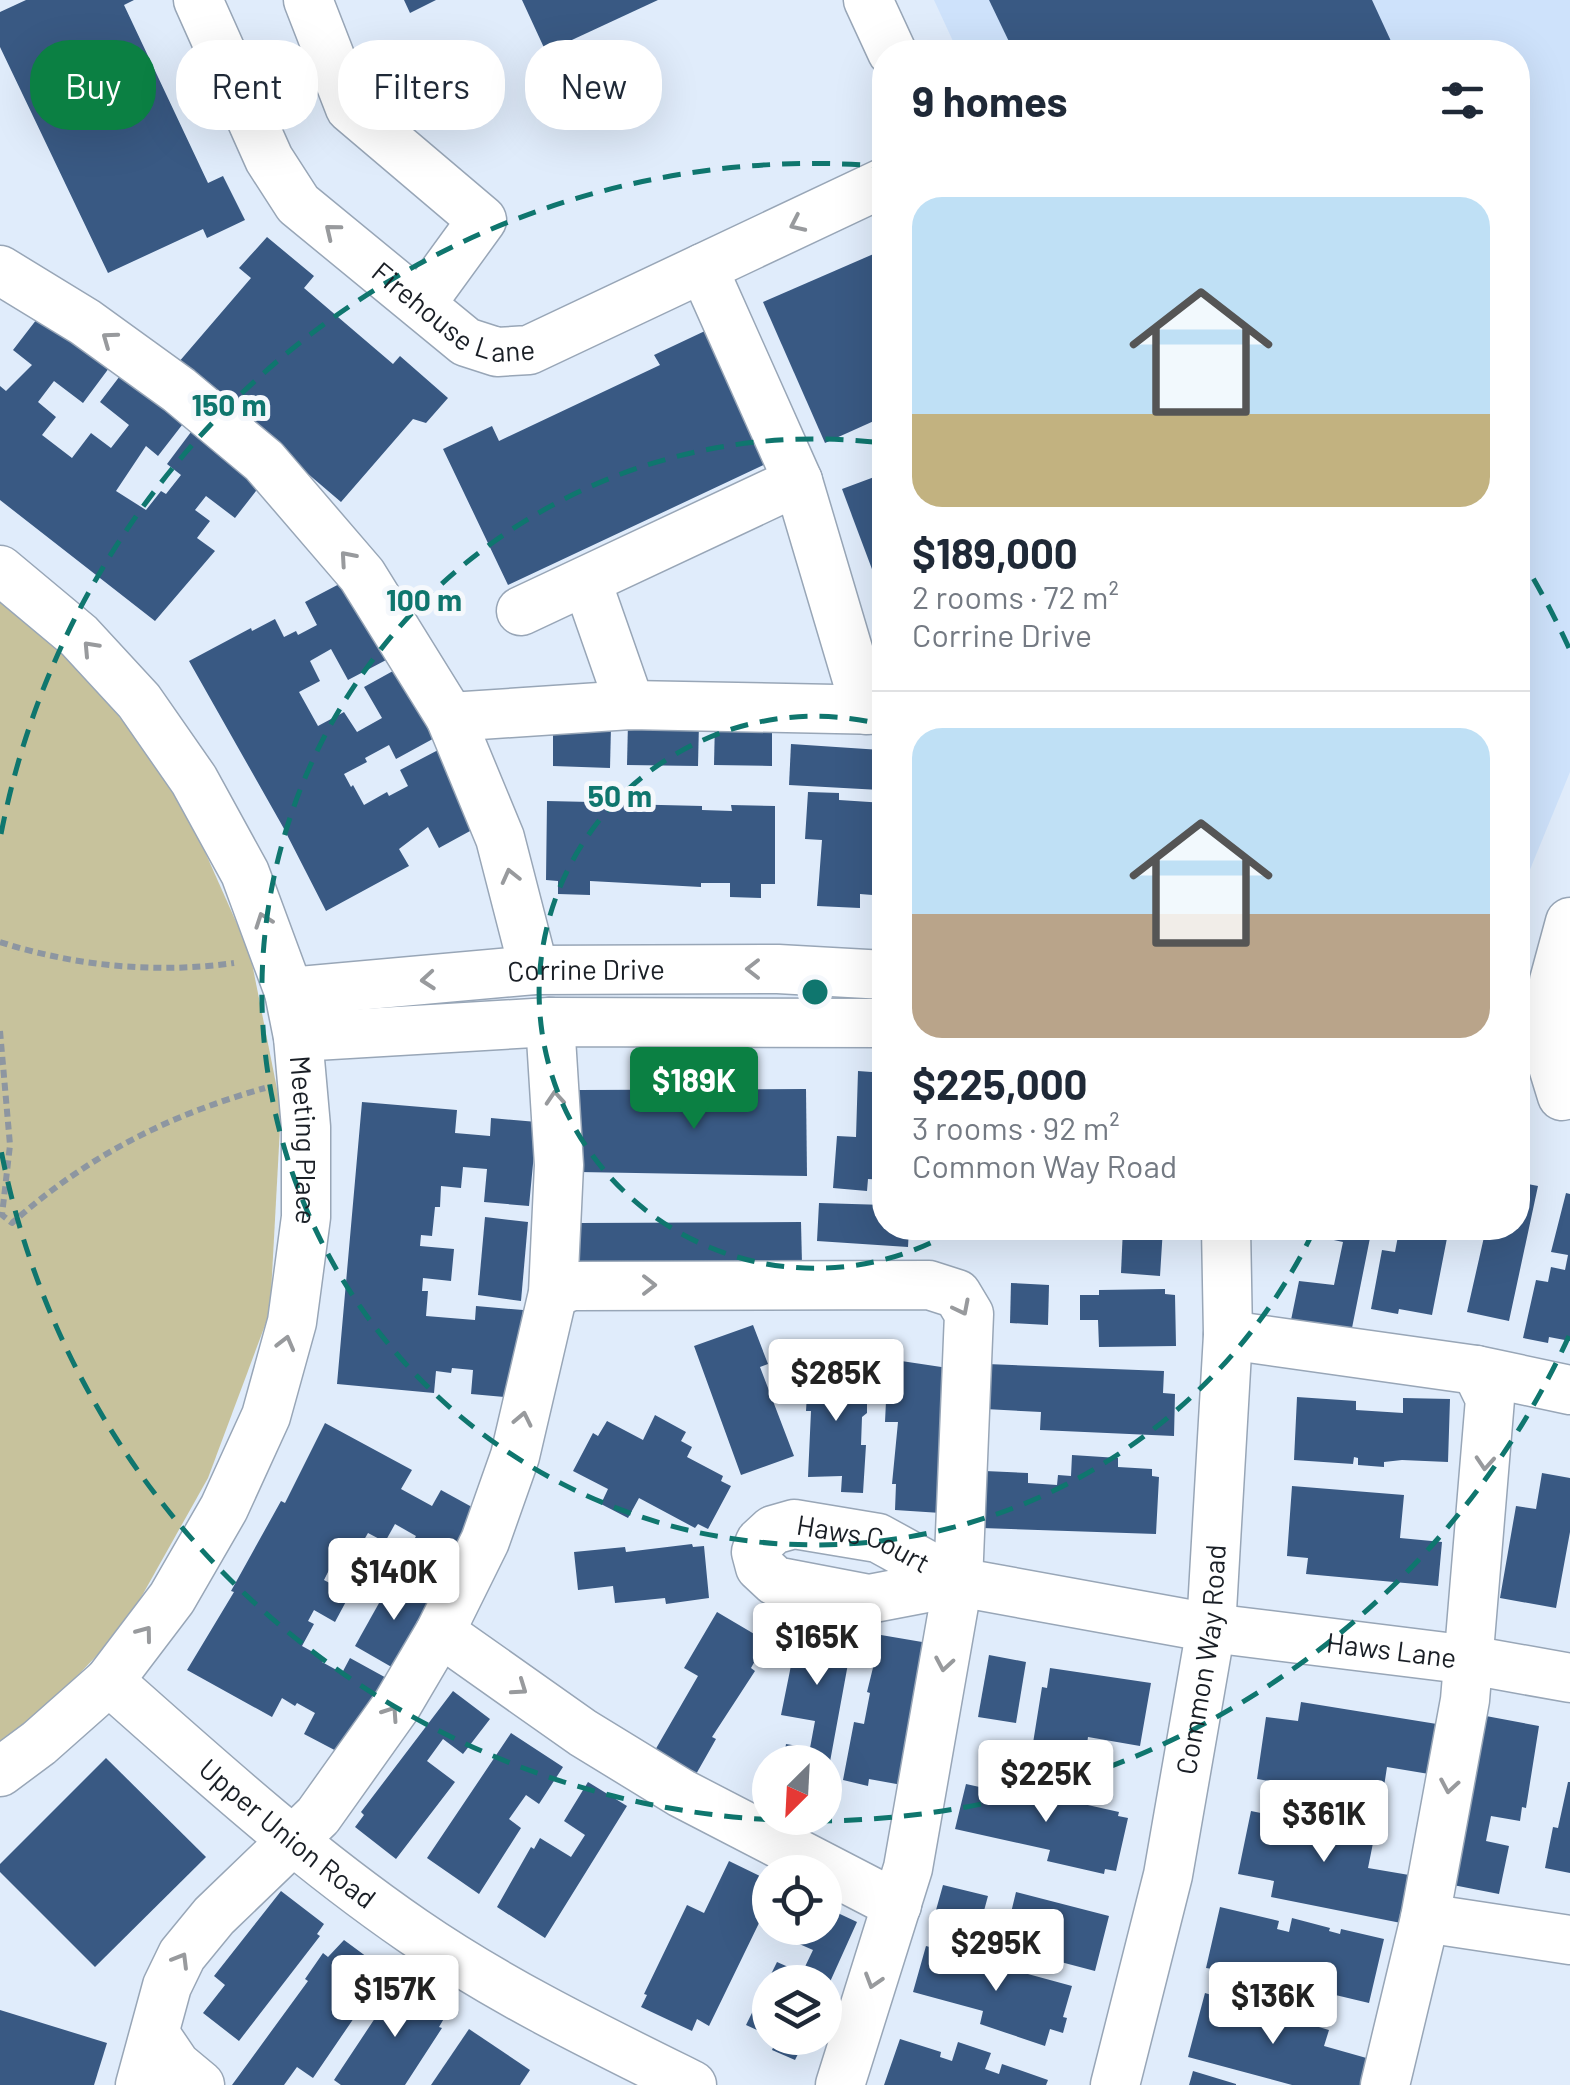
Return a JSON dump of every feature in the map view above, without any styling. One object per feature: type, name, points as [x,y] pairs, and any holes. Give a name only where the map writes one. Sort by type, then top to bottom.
[{"type":"street","name":"Firehouse Lane","points":[[198,0],[269,159],[298,204],[466,342],[496,352],[530,350],[872,188]]},
{"type":"street","points":[[308,0],[350,108],[482,220],[421,304]]},
{"type":"street","points":[[868,0],[886,40]]},
{"type":"street","points":[[703,268],[798,481],[872,698]]},
{"type":"street","points":[[0,270],[85,322],[179,390],[264,461],[362,575],[450,716],[500,838],[534,970]]},
{"type":"street","points":[[521,611],[798,481]]},
{"type":"street","name":"Meeting Place","points":[[0,570],[78,636],[139,701],[194,780],[245,873],[294,1015],[306,1127],[306,1217],[292,1322],[266,1416],[224,1508],[172,1598],[108,1681],[0,1772]]},
{"type":"street","points":[[587,582],[630,704]]},
{"type":"street","points":[[450,716],[630,704],[872,710]]},
{"type":"street","points":[[1555,1092],[1545,1044],[1554,981],[1570,922]]},
{"type":"street","name":"Corrine Drive","points":[[294,1015],[534,970],[778,969],[872,974]]},
{"type":"street","name":"Corrine Drive","points":[[294,1015],[550,1022],[872,1022]]},
{"type":"street","points":[[140,2085],[167,1986],[182,1955],[214,1916],[318,1816],[397,1705],[440,1632],[485,1542],[515,1456],[553,1292],[559,1165],[550,1022]]},
{"type":"street","name":"Common Way Road","points":[[1115,2085],[1168,1875],[1210,1628],[1228,1334],[1226,1240]]},
{"type":"street","points":[[553,1292],[572,1286],[929,1284],[957,1294],[969,1314],[958,1582],[908,1868],[840,2085]]},
{"type":"street","points":[[1228,1334],[1476,1370],[1570,1390]]},
{"type":"street","points":[[1385,2085],[1425,1918],[1470,1660],[1490,1399],[1476,1370]]},
{"type":"street","name":"Haws Court","points":[[958,1582],[1210,1628]]},
{"type":"street","name":"Haws Lane","points":[[1210,1628],[1470,1660],[1570,1678]]},
{"type":"street","points":[[440,1632],[584,1733],[681,1793],[897,1904]]},
{"type":"street","name":"Upper Union Road","points":[[108,1681],[291,1842],[415,1933],[569,2024],[692,2085]]},
{"type":"street","points":[[1425,1918],[1570,1940]]},
{"type":"street","points":[[155,2034],[176,2065],[200,2085]]},
{"type":"path","points":[[0,942],[80,961],[142,968],[236,963]]},
{"type":"path","points":[[0,1030],[6,1063],[10,1145],[2,1215],[12,1223],[47,1192],[116,1146],[214,1102],[266,1088]]},
{"type":"shaded area","points":[[934,0],[1570,0],[1570,772],[1530,870],[1530,40],[952,40]]},
{"type":"shaded area","points":[[0,585],[85,674],[177,789],[250,953],[281,1109],[270,1312],[208,1478],[125,1626],[15,1741],[0,1750]]},
{"type":"building","points":[[26,0],[134,0],[124,5],[141,40],[30,40],[30,110],[0,47],[0,12]]},
{"type":"building","points":[[404,0],[436,0],[410,13]]},
{"type":"building","points":[[522,0],[658,0],[572,40],[540,40]]},
{"type":"building","points":[[989,0],[1372,0],[1390,40],[1008,40]]},
{"type":"building","points":[[156,73],[176,115],[176,130],[183,130],[208,183],[223,176],[245,220],[207,238],[203,229],[108,273],[40,130],[156,130]]},
{"type":"building","points":[[267,237],[314,276],[304,288],[393,364],[400,356],[448,398],[426,423],[413,419],[341,502],[178,363],[251,278],[239,268]]},
{"type":"building","points":[[872,255],[872,422],[825,443],[763,302]]},
{"type":"building","points":[[40,315],[109,368],[83,403],[54,381],[38,402],[56,417],[42,435],[72,458],[91,433],[111,448],[129,425],[100,402],[126,368],[189,416],[158,456],[146,446],[116,491],[146,510],[161,491],[166,494],[181,475],[167,464],[194,428],[263,482],[235,518],[206,496],[195,510],[210,521],[197,538],[215,551],[155,621],[0,500],[0,386],[6,391],[32,365],[13,350]]},
{"type":"building","points":[[707,330],[770,462],[508,585],[443,449],[492,426],[499,441],[660,365],[654,355]]},
{"type":"building","points":[[872,478],[872,569],[842,489]]},
{"type":"building","points":[[345,581],[388,659],[348,680],[331,649],[310,661],[320,681],[299,692],[318,726],[344,712],[357,732],[382,718],[364,687],[402,666],[440,735],[396,759],[389,745],[365,758],[367,762],[344,774],[351,787],[364,805],[387,792],[389,796],[408,786],[400,770],[440,749],[481,825],[439,848],[428,827],[399,849],[409,866],[326,911],[189,661],[275,619],[284,637],[296,631],[298,635],[317,625],[305,602]]},
{"type":"building","points":[[715,721],[772,722],[772,766],[714,765]]},
{"type":"building","points":[[628,722],[699,723],[698,766],[627,765]]},
{"type":"building","points":[[553,724],[611,726],[610,768],[553,766]]},
{"type":"building","points":[[791,744],[872,749],[872,790],[789,785]]},
{"type":"building","points":[[808,792],[839,793],[839,800],[872,802],[872,895],[860,894],[860,908],[817,906],[822,840],[805,839]]},
{"type":"building","points":[[547,801],[591,802],[591,808],[620,809],[620,804],[702,806],[702,810],[732,811],[731,805],[775,806],[775,884],[761,884],[761,898],[730,897],[730,883],[701,883],[701,887],[590,881],[590,895],[558,894],[558,881],[546,880]]},
{"type":"building","points":[[858,1071],[872,1072],[872,1179],[868,1179],[867,1191],[833,1188],[837,1136],[856,1137]]},
{"type":"building","points":[[806,1089],[807,1176],[579,1172],[578,1090]]},
{"type":"building","points":[[362,1102],[457,1110],[455,1133],[490,1136],[491,1118],[537,1122],[529,1206],[484,1202],[487,1169],[463,1167],[461,1188],[441,1186],[432,1236],[421,1235],[420,1246],[454,1249],[451,1281],[423,1278],[422,1291],[428,1291],[426,1316],[475,1320],[476,1306],[523,1310],[515,1398],[471,1394],[473,1370],[452,1368],[451,1373],[436,1371],[434,1393],[337,1384]]},
{"type":"building","points":[[1530,1184],[1538,1186],[1530,1223]]},
{"type":"building","points":[[1566,1193],[1570,1194],[1570,1341],[1549,1337],[1548,1343],[1523,1338],[1536,1280],[1548,1282],[1551,1267],[1565,1270],[1568,1255],[1551,1252]]},
{"type":"building","points":[[819,1203],[872,1205],[872,1240],[908,1240],[908,1247],[817,1241]]},
{"type":"building","points":[[485,1217],[528,1222],[521,1301],[478,1295]]},
{"type":"building","points":[[801,1222],[802,1264],[578,1264],[578,1223]]},
{"type":"building","points":[[1122,1240],[1162,1240],[1160,1276],[1121,1273]]},
{"type":"building","points":[[1334,1240],[1370,1240],[1351,1333],[1291,1320],[1299,1281],[1334,1285],[1343,1242]]},
{"type":"building","points":[[1397,1240],[1447,1240],[1432,1315],[1371,1309],[1382,1250],[1395,1252]]},
{"type":"building","points":[[1483,1240],[1526,1240],[1509,1321],[1467,1312]]},
{"type":"building","points":[[1011,1283],[1049,1285],[1048,1325],[1010,1323]]},
{"type":"building","points":[[1165,1289],[1165,1294],[1175,1295],[1176,1346],[1099,1347],[1098,1320],[1080,1320],[1080,1295],[1099,1295],[1099,1290]]},
{"type":"building","points":[[753,1325],[768,1364],[760,1367],[794,1456],[741,1475],[694,1346]]},
{"type":"building","points":[[809,1358],[846,1358],[845,1380],[864,1382],[867,1413],[862,1417],[861,1445],[866,1445],[863,1493],[841,1492],[842,1476],[808,1477]]},
{"type":"building","points":[[888,1359],[948,1368],[941,1513],[895,1510],[896,1484],[892,1484],[898,1422],[885,1422]]},
{"type":"building","points":[[987,1364],[1164,1371],[1163,1393],[1175,1394],[1174,1436],[1040,1430],[1041,1412],[985,1409]]},
{"type":"building","points":[[1297,1397],[1356,1401],[1356,1410],[1403,1413],[1403,1398],[1450,1399],[1448,1462],[1402,1460],[1384,1462],[1384,1467],[1358,1465],[1358,1458],[1354,1457],[1353,1464],[1294,1460]]},
{"type":"building","points":[[655,1415],[686,1432],[681,1441],[692,1447],[687,1457],[723,1476],[721,1481],[731,1486],[708,1529],[698,1524],[695,1528],[639,1498],[628,1518],[601,1504],[608,1489],[573,1471],[593,1433],[598,1436],[607,1421],[643,1440]]},
{"type":"building","points":[[325,1423],[412,1470],[401,1489],[432,1506],[441,1490],[481,1512],[440,1586],[400,1565],[416,1536],[395,1524],[385,1542],[368,1533],[339,1575],[329,1570],[324,1580],[350,1594],[335,1622],[314,1610],[308,1621],[314,1624],[302,1646],[342,1673],[350,1658],[390,1680],[344,1755],[304,1734],[315,1713],[297,1703],[295,1706],[282,1698],[272,1717],[187,1670],[234,1592],[231,1591],[281,1501],[285,1503]]},
{"type":"building","points":[[1072,1455],[1118,1458],[1118,1467],[1152,1469],[1152,1476],[1159,1477],[1156,1534],[982,1528],[985,1471],[1028,1473],[1028,1483],[1057,1485],[1058,1475],[1071,1476]]},
{"type":"building","points":[[1542,1473],[1570,1478],[1570,1532],[1556,1608],[1500,1598],[1516,1506],[1536,1509]]},
{"type":"building","points":[[1292,1486],[1404,1495],[1400,1538],[1442,1542],[1438,1586],[1306,1574],[1308,1558],[1287,1556]]},
{"type":"building","points":[[704,1546],[709,1598],[666,1604],[665,1598],[615,1603],[613,1586],[578,1590],[574,1552],[625,1547],[626,1552]]},
{"type":"building","points":[[393,1578],[433,1600],[395,1669],[355,1646]]},
{"type":"building","points":[[717,1612],[766,1641],[751,1668],[755,1671],[712,1737],[716,1739],[695,1776],[654,1752],[698,1676],[684,1668]]},
{"type":"building","points":[[800,1621],[854,1631],[833,1745],[811,1745],[815,1721],[781,1715]]},
{"type":"building","points":[[881,1635],[928,1643],[902,1785],[869,1779],[868,1786],[843,1780],[854,1722],[864,1724],[870,1693],[867,1692]]},
{"type":"building","points":[[989,1655],[1026,1662],[1016,1723],[978,1717]]},
{"type":"building","points":[[1050,1668],[1151,1683],[1140,1746],[1088,1737],[1086,1751],[1033,1743],[1042,1687],[1047,1688]]},
{"type":"building","points":[[453,1691],[490,1719],[463,1754],[443,1739],[427,1761],[455,1782],[396,1859],[355,1827],[364,1815],[361,1812]]},
{"type":"building","points":[[1301,1702],[1443,1725],[1435,1775],[1387,1767],[1381,1806],[1297,1793],[1299,1786],[1257,1779],[1266,1717],[1298,1721]]},
{"type":"building","points":[[1486,1716],[1539,1726],[1526,1808],[1522,1807],[1520,1821],[1491,1816],[1486,1841],[1509,1846],[1499,1894],[1453,1885]]},
{"type":"building","points":[[511,1733],[563,1767],[539,1804],[526,1795],[509,1819],[521,1828],[479,1894],[427,1858]]},
{"type":"building","points":[[106,1758],[206,1857],[95,1967],[0,1872],[0,1864]]},
{"type":"building","points":[[588,1782],[627,1806],[545,1938],[497,1907],[540,1838],[571,1857],[585,1835],[564,1821]]},
{"type":"building","points":[[1570,1782],[1570,1873],[1545,1868]]},
{"type":"building","points":[[1004,1783],[1051,1794],[1049,1801],[1060,1804],[1061,1799],[1119,1812],[1118,1816],[1128,1818],[1116,1871],[1105,1869],[1104,1874],[1047,1861],[1050,1850],[955,1829],[966,1784],[1002,1792]]},
{"type":"building","points":[[1282,1810],[1376,1828],[1368,1868],[1415,1876],[1406,1924],[1271,1897],[1274,1881],[1238,1874],[1251,1811],[1281,1817]]},
{"type":"building","points":[[729,1861],[752,1872],[752,1937],[709,2026],[697,2019],[692,2031],[641,2007],[687,1905],[704,1913]]},
{"type":"building","points":[[943,1885],[988,1896],[982,1918],[1008,1925],[1016,1892],[1109,1916],[1095,1971],[931,1928]]},
{"type":"building","points":[[281,1891],[324,1924],[317,1934],[320,1936],[239,2041],[203,2013],[225,1985],[214,1976]]},
{"type":"building","points":[[1220,1907],[1279,1921],[1277,1929],[1289,1932],[1292,1918],[1340,1934],[1341,1929],[1384,1939],[1369,2003],[1327,1993],[1327,1988],[1317,1986],[1311,2003],[1276,1995],[1280,1980],[1267,1977],[1265,1986],[1217,1975],[1218,1970],[1206,1968]]},
{"type":"building","points":[[842,1915],[857,1922],[838,1965],[806,1965],[813,1950],[802,1945],[842,1945]]},
{"type":"building","points":[[344,1940],[386,1971],[313,2078],[297,2067],[284,2085],[232,2085],[308,1981],[305,1979],[323,1953],[328,1957]]},
{"type":"building","points":[[926,1946],[1072,1986],[1063,2017],[1067,2018],[1063,2033],[1050,2029],[1045,2046],[980,2024],[983,2011],[913,1992]]},
{"type":"building","points":[[401,1979],[449,2010],[439,2027],[442,2028],[405,2085],[341,2085],[334,2080]]},
{"type":"building","points":[[1205,1993],[1329,2030],[1324,2046],[1377,2061],[1371,2085],[1292,2085],[1188,2057]]},
{"type":"building","points":[[0,2010],[107,2043],[94,2085],[0,2085]]},
{"type":"building","points":[[469,2029],[530,2070],[520,2085],[431,2085]]},
{"type":"building","points":[[900,2039],[941,2052],[940,2057],[952,2061],[958,2042],[991,2053],[985,2069],[999,2074],[1002,2064],[1048,2080],[1046,2085],[884,2085]]},
{"type":"building","points":[[1193,2071],[1236,2084],[1236,2085],[1189,2085]]}]
